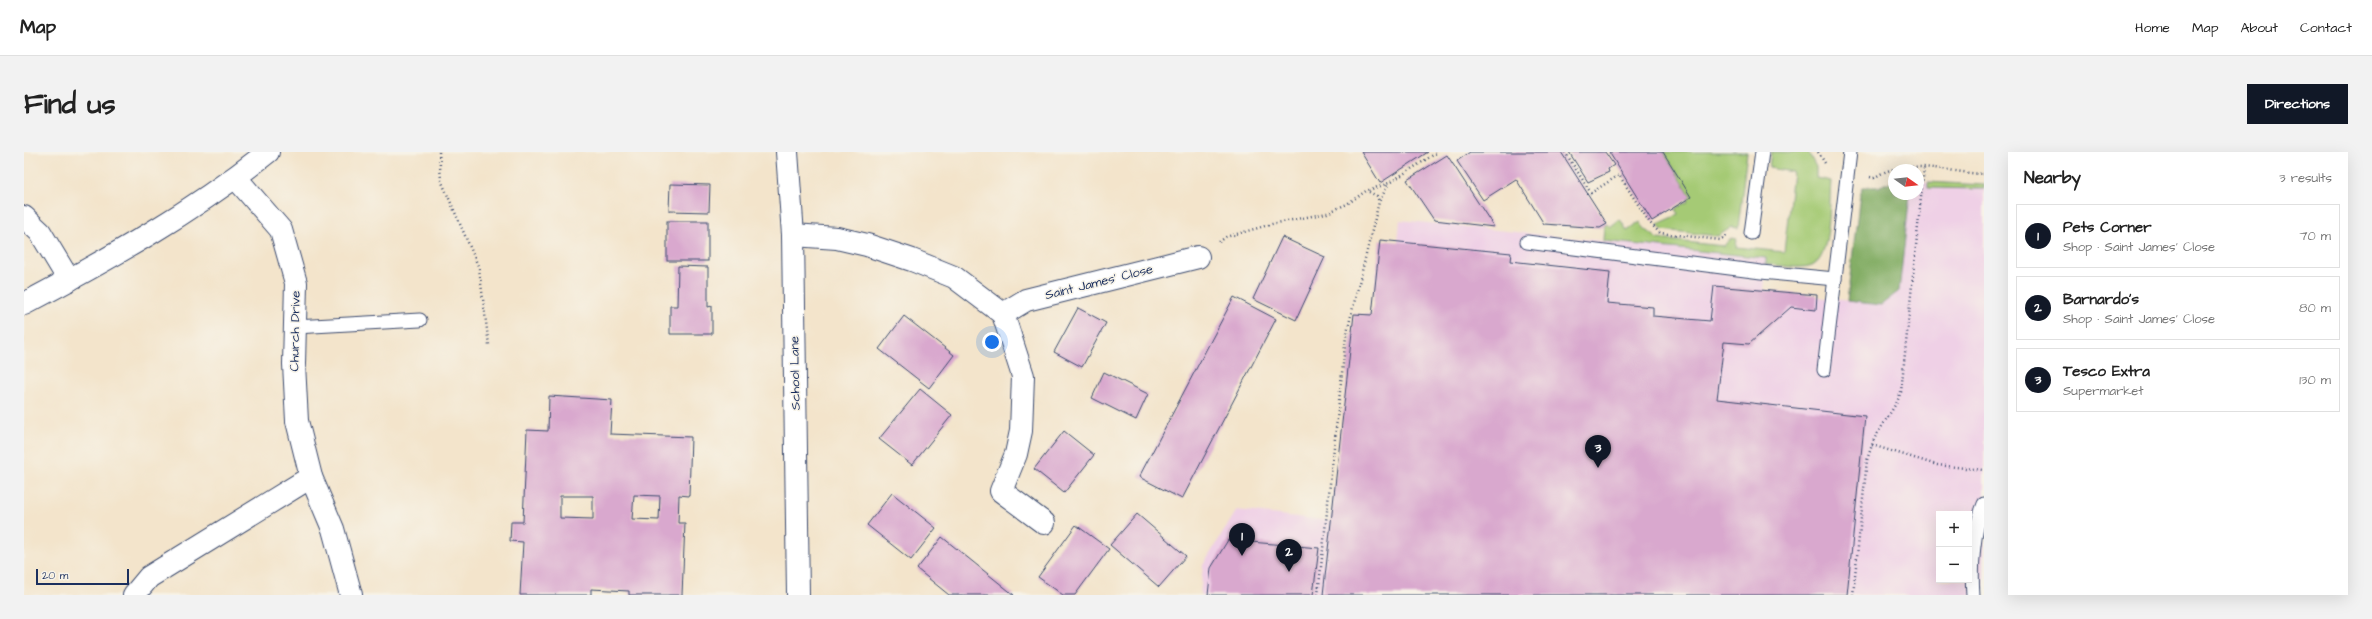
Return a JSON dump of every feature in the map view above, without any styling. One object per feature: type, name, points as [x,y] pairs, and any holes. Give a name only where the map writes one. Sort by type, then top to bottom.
[{"type":"street","points":[[24,304],[69,280],[177,217],[236,178],[268,152]]},
{"type":"street","name":"School Lane","points":[[787,152],[793,235],[798,595]]},
{"type":"street","name":"Church Drive","points":[[236,178],[282,230],[296,283],[294,364],[297,421],[311,477],[333,529],[351,595]]},
{"type":"street","points":[[24,217],[40,232],[69,280]]},
{"type":"street","points":[[793,235],[852,241],[912,260],[954,277],[1003,314],[1022,376],[1021,431],[1016,454],[1001,491],[1044,523]]},
{"type":"street","name":"Saint James' Close","points":[[1003,314],[1026,300],[1198,257]]},
{"type":"street","points":[[134,595],[149,577],[311,477]]},
{"type":"lane","points":[[1751,233],[1762,152]]},
{"type":"lane","points":[[1824,370],[1850,152]]},
{"type":"lane","points":[[1528,242],[1761,272],[1835,279]]},
{"type":"lane","points":[[295,327],[420,320]]},
{"type":"lane","points":[[1973,595],[1972,580],[1977,528],[1984,504]]},
{"type":"path","points":[[439,152],[442,180],[479,268],[489,345]]},
{"type":"path","points":[[1198,257],[1226,237],[1272,224],[1327,213],[1347,204],[1366,191],[1390,183],[1438,152]]},
{"type":"path","points":[[1565,152],[1591,193],[1619,175],[1650,223],[1660,233],[1720,240],[1734,231],[1751,233]]},
{"type":"path","points":[[1818,152],[1828,169],[1874,178],[1888,170]]},
{"type":"path","points":[[1924,168],[1984,174]]},
{"type":"path","points":[[1318,595],[1346,336],[1379,202],[1390,183]]},
{"type":"path","points":[[1366,191],[1372,192],[1377,196],[1379,202]]},
{"type":"path","points":[[1853,595],[1867,460],[1872,444],[1881,425],[1897,402],[1901,392],[1921,200]]},
{"type":"path","points":[[1872,444],[1937,465],[1984,470]]},
{"type":"shaded area","points":[[1924,181],[1984,185],[1984,595],[1200,595],[1203,565],[1237,510],[1331,521],[1354,314],[1372,315],[1380,240],[1398,242],[1400,220],[1767,258],[1764,290],[1817,295],[1818,297],[1881,305],[1899,291],[1909,200],[1924,200]]},
{"type":"green space","points":[[1663,152],[1747,152],[1738,228],[1732,227],[1718,236],[1662,230],[1658,224],[1678,215],[1675,209],[1689,201],[1688,199],[1691,196]]},
{"type":"green space","points":[[1771,152],[1808,152],[1816,167],[1816,178],[1831,181],[1826,240],[1823,251],[1818,260],[1812,265],[1796,267],[1766,264],[1766,258],[1603,241],[1604,226],[1607,224],[1610,227],[1620,219],[1627,231],[1640,222],[1644,228],[1658,239],[1723,246],[1732,238],[1737,239],[1736,247],[1784,252],[1793,172],[1769,168]]},
{"type":"green space","points":[[1928,182],[1984,185],[1984,189],[1928,188]]},
{"type":"green space","points":[[1888,183],[1888,200],[1909,200],[1899,291],[1881,305],[1847,301],[1860,194],[1863,187],[1879,187]]},
{"type":"building","points":[[1361,152],[1428,152],[1380,183]]},
{"type":"building","points":[[1470,152],[1561,152],[1607,224],[1600,228],[1544,224],[1516,179],[1483,200],[1457,161]]},
{"type":"building","points":[[1569,152],[1605,152],[1614,165],[1608,169],[1609,172],[1588,182]]},
{"type":"building","points":[[1609,152],[1663,152],[1691,197],[1652,221]]},
{"type":"building","points":[[1447,155],[1494,227],[1434,220],[1407,180]]},
{"type":"building","points":[[670,184],[710,185],[709,212],[669,211]]},
{"type":"building","points":[[667,221],[708,221],[708,261],[667,261]]},
{"type":"building","points":[[1282,237],[1325,257],[1296,320],[1253,299]]},
{"type":"building","points":[[1380,240],[1511,253],[1510,261],[1610,272],[1607,303],[1653,307],[1653,316],[1710,321],[1714,286],[1817,295],[1816,310],[1791,307],[1749,344],[1724,342],[1717,399],[1865,416],[1847,595],[1323,595],[1354,314],[1372,315]]},
{"type":"building","points":[[678,266],[708,267],[708,307],[712,306],[712,334],[670,334],[670,306],[677,306]]},
{"type":"building","points":[[1234,297],[1276,319],[1182,499],[1139,477]]},
{"type":"building","points":[[1078,308],[1106,323],[1082,367],[1054,352]]},
{"type":"building","points":[[904,316],[954,355],[929,388],[879,349]]},
{"type":"building","points":[[1104,372],[1148,394],[1136,420],[1092,398]]},
{"type":"building","points":[[920,389],[952,415],[912,465],[879,439]]},
{"type":"building","points":[[549,396],[612,400],[610,434],[691,437],[689,496],[679,495],[678,523],[685,523],[682,595],[629,595],[629,591],[591,589],[591,595],[520,595],[523,542],[510,541],[511,522],[523,522],[527,430],[548,431]],"holes":[[[634,495],[660,496],[659,520],[632,519]],[[560,496],[593,496],[593,519],[560,518]]]},
{"type":"building","points":[[1064,431],[1094,455],[1064,493],[1034,469]]},
{"type":"building","points":[[892,493],[936,528],[911,560],[867,525]]},
{"type":"building","points":[[1137,514],[1186,556],[1159,587],[1110,545]]},
{"type":"building","points":[[1076,525],[1109,549],[1075,595],[1063,595],[1038,577]]},
{"type":"building","points":[[942,537],[1014,595],[949,595],[917,569]]},
{"type":"building","points":[[1228,540],[1319,548],[1313,595],[1208,595],[1211,568]]},
{"type":"place","name":"Tesco Extra","points":[[1598,468]]},
{"type":"place","name":"Pets Corner","points":[[1242,556]]},
{"type":"place","name":"Barnardo's","points":[[1289,572]]}]
